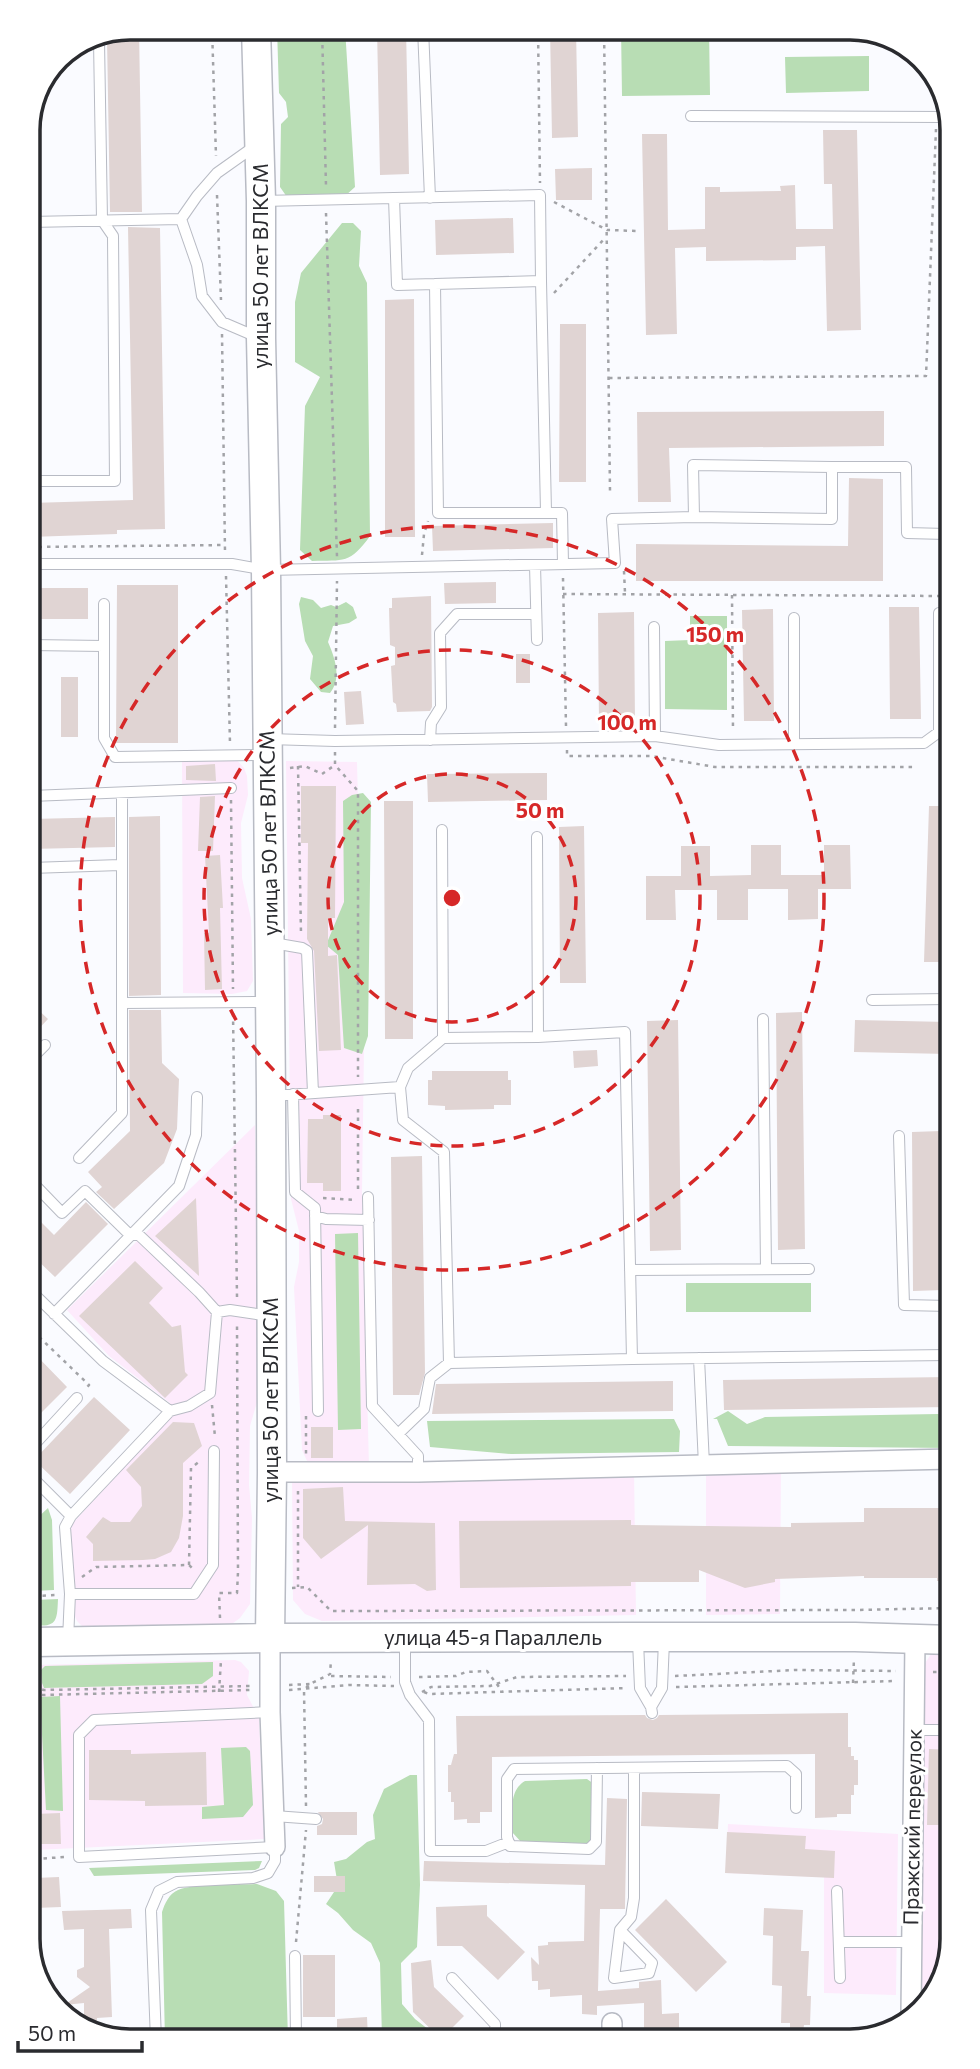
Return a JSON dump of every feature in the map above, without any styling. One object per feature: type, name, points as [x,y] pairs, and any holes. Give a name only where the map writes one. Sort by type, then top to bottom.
[{"type":"street","name":"улица 50 лет ВЛКСМ","points":[[256,40],[261,201],[270,1002],[282,1095],[271,1316],[270,1638]]},
{"type":"street","points":[[272,1472],[418,1472],[940,1460]]},
{"type":"street","name":"улица 45-я Параллель","points":[[40,1642],[651,1637],[940,1640]]},
{"type":"street","points":[[270,1638],[275,1847]]},
{"type":"street","name":"Пражский переулок","points":[[911,2004],[915,1639]]},
{"type":"lane","points":[[423,40],[429,198]]},
{"type":"lane","points":[[40,481],[115,481],[113,236],[102,220],[99,46]]},
{"type":"lane","points":[[691,116],[938,117]]},
{"type":"lane","points":[[181,219],[216,173],[260,143]]},
{"type":"lane","points":[[261,201],[540,195],[546,512]]},
{"type":"lane","points":[[394,198],[397,285],[541,281]]},
{"type":"lane","points":[[40,222],[181,219]]},
{"type":"lane","points":[[181,219],[197,265],[202,296],[222,322],[261,338]]},
{"type":"lane","points":[[435,284],[438,513],[562,513],[563,564]]},
{"type":"lane","points":[[694,517],[694,465],[906,467],[907,533],[940,534]]},
{"type":"lane","points":[[40,564],[225,564],[266,570],[615,563],[612,519],[832,519],[832,467]]},
{"type":"lane","points":[[535,565],[537,640]]},
{"type":"lane","points":[[104,604],[104,738],[115,757],[230,755],[268,747],[335,741],[656,736],[719,746],[924,743],[939,732],[940,723]]},
{"type":"lane","points":[[939,613],[940,634]]},
{"type":"lane","points":[[430,740],[431,723],[441,707],[440,633],[457,614],[536,614]]},
{"type":"lane","points":[[794,618],[794,744]]},
{"type":"lane","points":[[654,626],[656,736]]},
{"type":"lane","points":[[40,645],[104,646]]},
{"type":"lane","points":[[40,796],[231,788]]},
{"type":"lane","points":[[79,1158],[122,1113],[122,793]]},
{"type":"lane","points":[[442,830],[443,1038]]},
{"type":"lane","points":[[537,836],[538,1037]]},
{"type":"lane","points":[[40,868],[121,865]]},
{"type":"lane","points":[[270,942],[302,947],[307,951],[313,1093]]},
{"type":"lane","points":[[872,1000],[940,999]]},
{"type":"lane","points":[[122,1003],[270,1002]]},
{"type":"lane","points":[[763,1019],[766,1269]]},
{"type":"lane","points":[[449,1363],[444,1152],[402,1120],[400,1087],[408,1068],[443,1038],[538,1037],[625,1032],[632,1359]]},
{"type":"lane","points":[[40,1050],[45,1045]]},
{"type":"lane","points":[[318,1411],[315,1208],[295,1192],[282,1095],[400,1087]]},
{"type":"lane","points":[[54,1314],[179,1186],[196,1135],[197,1097]]},
{"type":"lane","points":[[899,1136],[904,1305],[940,1306]]},
{"type":"lane","points":[[40,1190],[62,1213],[85,1191],[130,1235],[139,1235],[217,1312],[210,1393],[189,1406],[170,1411],[71,1516],[65,1527],[70,1590],[68,1641]]},
{"type":"lane","points":[[368,1197],[372,1406],[418,1456],[418,1472]]},
{"type":"lane","points":[[315,1216],[326,1219],[369,1220]]},
{"type":"lane","points":[[630,1270],[808,1269]]},
{"type":"lane","points":[[40,1300],[103,1361],[170,1411]]},
{"type":"lane","points":[[217,1312],[237,1311],[271,1316]]},
{"type":"lane","points":[[398,1434],[424,1409],[430,1378],[449,1363],[940,1355]]},
{"type":"lane","points":[[699,1358],[704,1465]]},
{"type":"lane","points":[[40,1438],[77,1398]]},
{"type":"lane","points":[[70,1590],[194,1594],[213,1565],[215,1451]]},
{"type":"lane","points":[[40,1485],[71,1516]]},
{"type":"lane","points":[[651,1637],[662,1688],[651,1710],[640,1688],[651,1637]]},
{"type":"lane","points":[[405,1638],[410,1695],[429,1720],[430,1851],[486,1851],[509,1842]]},
{"type":"lane","points":[[156,2029],[151,1910],[159,1891],[177,1882],[253,1878],[268,1872],[275,1861],[275,1847],[79,1857],[79,1735],[94,1720],[270,1712]]},
{"type":"lane","points":[[915,1730],[940,1730]]},
{"type":"lane","points":[[597,1768],[596,1842],[589,1849],[510,1846],[507,1837],[507,1779],[514,1769],[597,1768],[634,1768],[659,1764],[787,1766],[796,1774],[796,1808]]},
{"type":"lane","points":[[620,1930],[652,1963],[649,1973],[614,1978],[620,1930],[631,1917],[634,1898],[634,1768]]},
{"type":"lane","points":[[274,1816],[311,1819]]},
{"type":"lane","points":[[838,1891],[840,1978]]},
{"type":"lane","points":[[839,1942],[912,1942]]},
{"type":"lane","points":[[295,1956],[296,2029]]},
{"type":"lane","points":[[452,1978],[495,2024],[495,2029]]},
{"type":"path","points":[[212,40],[222,322],[230,755]]},
{"type":"path","points":[[538,40],[540,195],[607,230],[638,231]]},
{"type":"path","points":[[604,40],[610,491]]},
{"type":"path","points":[[609,378],[926,376],[940,134]]},
{"type":"path","points":[[542,306],[607,236]]},
{"type":"path","points":[[421,567],[429,516],[438,513]]},
{"type":"path","points":[[40,547],[225,545]]},
{"type":"path","points":[[563,564],[567,756],[651,755],[715,767],[917,767]]},
{"type":"path","points":[[563,594],[940,596]]},
{"type":"path","points":[[732,594],[732,731],[744,731]]},
{"type":"path","points":[[298,766],[302,947]]},
{"type":"path","points":[[40,1595],[70,1590],[96,1567],[189,1565],[219,1593],[237,1594],[237,1311],[231,788]]},
{"type":"path","points":[[40,1338],[89,1385],[77,1398]]},
{"type":"path","points":[[189,1565],[191,1468],[215,1451],[215,1425],[210,1393]]},
{"type":"path","points":[[307,1587],[331,1611],[940,1608]]},
{"type":"path","points":[[219,1593],[219,1692]]},
{"type":"path","points":[[328,1676],[331,1638]]},
{"type":"path","points":[[40,1689],[220,1686],[303,1690],[349,1685],[408,1684],[419,1677],[456,1676],[466,1672],[487,1671],[502,1691]]},
{"type":"path","points":[[662,1688],[895,1681],[929,1672],[940,1672]]},
{"type":"path","points":[[303,1690],[328,1676],[408,1684],[429,1694],[640,1688]]},
{"type":"path","points":[[40,1694],[219,1692],[310,1684]]},
{"type":"path","points":[[295,1956],[311,1819],[303,1690]]},
{"type":"path","points":[[40,1859],[79,1857]]},
{"type":"shaded area","points":[[236,759],[247,776],[248,795],[241,823],[242,878],[251,919],[253,981],[247,991],[232,994],[183,993],[182,760]]},
{"type":"shaded area","points":[[286,761],[357,762],[364,1048],[362,1192],[369,1467],[313,1465],[307,1461],[302,1450],[294,1287],[299,1262],[299,1231],[291,1199]]},
{"type":"shaded area","points":[[255,1125],[260,1392],[250,1426],[250,1604],[240,1618],[229,1626],[83,1627],[73,1612],[71,1525],[172,1416],[170,1403],[109,1356],[67,1310]]},
{"type":"shaded area","points":[[706,1468],[781,1468],[780,1614],[706,1615]]},
{"type":"shaded area","points":[[634,1469],[636,1615],[322,1621],[305,1614],[293,1600],[292,1476]]},
{"type":"shaded area","points":[[940,1651],[940,1939],[937,1962],[925,1989],[918,1997],[924,1665],[931,1654]]},
{"type":"shaded area","points":[[241,1662],[249,1671],[247,1695],[259,1718],[264,1839],[40,1850],[40,1665]]},
{"type":"shaded area","points":[[728,1824],[898,1834],[896,1995],[824,1993],[824,1877],[726,1873]]},
{"type":"green space","points":[[277,40],[346,40],[355,187],[345,196],[287,197],[280,187],[281,124],[288,117],[286,102],[279,93]]},
{"type":"green space","points":[[621,40],[709,40],[710,95],[622,96]]},
{"type":"green space","points":[[869,56],[869,91],[786,93],[785,57]]},
{"type":"green space","points":[[342,223],[353,223],[361,231],[359,266],[367,283],[370,536],[357,552],[346,559],[312,561],[300,550],[305,406],[320,377],[295,362],[295,302],[301,273]]},
{"type":"green space","points":[[301,597],[313,600],[321,608],[331,605],[336,607],[346,602],[353,607],[357,618],[349,623],[333,626],[328,642],[335,661],[336,681],[330,693],[321,692],[310,679],[313,656],[305,641],[299,604]]},
{"type":"green space","points":[[690,616],[727,616],[727,710],[665,709],[665,641],[690,640]]},
{"type":"green space","points":[[363,793],[371,802],[368,1036],[362,1054],[344,1048],[338,955],[326,945],[344,902],[343,801],[352,795]]},
{"type":"green space","points":[[358,1233],[361,1429],[338,1430],[335,1234]]},
{"type":"green space","points":[[686,1283],[811,1283],[811,1312],[686,1312]]},
{"type":"green space","points":[[728,1411],[747,1424],[765,1417],[938,1414],[940,1448],[728,1446],[717,1419],[713,1419]]},
{"type":"green space","points":[[674,1419],[680,1431],[679,1452],[511,1454],[430,1447],[427,1421]]},
{"type":"green space","points":[[48,1508],[52,1520],[54,1590],[40,1591],[40,1515]]},
{"type":"green space","points":[[58,1599],[55,1621],[48,1625],[40,1626],[40,1600]]},
{"type":"green space","points":[[213,1662],[213,1676],[202,1684],[44,1688],[42,1683],[41,1670],[45,1666]]},
{"type":"green space","points":[[60,1696],[63,1811],[46,1810],[40,1697]]},
{"type":"green space","points":[[246,1747],[250,1751],[253,1805],[243,1817],[202,1819],[202,1807],[224,1805],[221,1748]]},
{"type":"green space","points":[[410,1775],[417,1775],[420,1885],[417,1947],[401,1963],[402,2004],[428,2029],[382,2029],[380,1963],[371,1943],[326,1904],[338,1886],[334,1862],[346,1859],[375,1839],[373,1815],[384,1789]]},
{"type":"green space","points":[[587,1779],[594,1784],[593,1837],[587,1845],[522,1843],[512,1832],[514,1797],[525,1781]]},
{"type":"green space","points":[[262,1861],[255,1870],[94,1876],[89,1868]]},
{"type":"green space","points":[[257,1884],[276,1891],[284,1901],[288,2029],[165,2029],[162,1912],[175,1892],[205,1885]]},
{"type":"building","points":[[139,40],[142,212],[110,212],[107,44]]},
{"type":"building","points":[[377,40],[406,40],[409,174],[380,175]]},
{"type":"building","points":[[550,40],[576,40],[578,137],[552,138]]},
{"type":"building","points":[[823,130],[857,130],[861,330],[827,331],[825,246],[796,247],[796,260],[706,261],[706,247],[675,248],[677,334],[646,335],[642,134],[667,134],[668,230],[705,229],[705,187],[720,187],[720,192],[781,191],[780,186],[795,185],[796,229],[833,229],[832,184],[824,184]]},
{"type":"building","points":[[592,168],[592,200],[556,200],[555,169]]},
{"type":"building","points":[[513,218],[514,253],[436,255],[435,220]]},
{"type":"building","points":[[128,227],[160,228],[165,529],[40,537],[40,503],[133,500]]},
{"type":"building","points":[[414,299],[415,537],[385,537],[385,300]]},
{"type":"building","points":[[560,324],[586,324],[586,482],[559,482]]},
{"type":"building","points":[[884,411],[884,446],[669,448],[671,502],[638,502],[637,412]]},
{"type":"building","points":[[849,478],[883,479],[883,581],[636,581],[636,544],[848,546]]},
{"type":"building","points":[[553,523],[553,548],[433,551],[432,526]]},
{"type":"building","points":[[496,582],[496,603],[445,604],[444,583]]},
{"type":"building","points":[[117,585],[178,585],[178,743],[116,743]]},
{"type":"building","points":[[40,588],[88,588],[88,619],[40,619]]},
{"type":"building","points":[[431,596],[432,707],[430,711],[397,712],[393,702],[391,666],[395,665],[395,647],[390,645],[389,608],[392,608],[392,598]]},
{"type":"building","points":[[889,607],[919,607],[921,719],[890,719]]},
{"type":"building","points":[[773,609],[774,721],[744,721],[742,610]]},
{"type":"building","points":[[634,612],[635,723],[599,724],[598,613]]},
{"type":"building","points":[[516,654],[530,654],[530,683],[516,683]]},
{"type":"building","points":[[61,677],[78,677],[78,737],[61,737]]},
{"type":"building","points":[[361,691],[364,724],[346,725],[344,692]]},
{"type":"building","points":[[215,764],[216,781],[186,780],[186,766]]},
{"type":"building","points":[[547,773],[547,800],[428,802],[427,774]]},
{"type":"building","points":[[301,786],[336,786],[335,918],[328,918],[328,956],[337,955],[341,1050],[319,1051],[314,951],[307,939],[308,843],[301,843]]},
{"type":"building","points":[[215,796],[213,851],[198,851],[200,797]]},
{"type":"building","points":[[384,801],[413,801],[413,1039],[385,1039]]},
{"type":"building","points":[[929,806],[940,806],[940,962],[924,962]]},
{"type":"building","points":[[160,816],[161,995],[129,996],[129,817]]},
{"type":"building","points":[[115,817],[115,847],[40,849],[40,819]]},
{"type":"building","points":[[584,826],[586,983],[560,983],[559,827]]},
{"type":"building","points":[[751,845],[781,845],[781,875],[824,875],[824,845],[850,845],[851,889],[818,889],[818,919],[788,920],[788,889],[748,889],[748,920],[717,920],[717,890],[675,890],[676,920],[646,920],[646,876],[681,876],[681,846],[710,846],[710,876],[751,875]]},
{"type":"building","points":[[220,855],[223,908],[220,908],[222,989],[205,990],[204,933],[209,933],[205,856]]},
{"type":"building","points":[[129,1010],[161,1010],[162,1063],[179,1079],[177,1129],[164,1163],[114,1209],[96,1192],[102,1187],[88,1172],[130,1131]]},
{"type":"building","points":[[40,1012],[48,1019],[40,1028]]},
{"type":"building","points":[[802,1012],[805,1249],[778,1250],[776,1013]]},
{"type":"building","points":[[678,1020],[681,1250],[650,1251],[647,1021]]},
{"type":"building","points":[[855,1020],[940,1022],[940,1054],[854,1052]]},
{"type":"building","points":[[597,1050],[598,1066],[574,1068],[573,1051]]},
{"type":"building","points":[[432,1071],[508,1071],[508,1080],[511,1080],[511,1105],[494,1105],[494,1109],[445,1110],[445,1106],[428,1105],[428,1080],[432,1080]]},
{"type":"building","points":[[323,1115],[341,1115],[341,1191],[323,1191],[323,1183],[307,1183],[308,1119],[323,1119]]},
{"type":"building","points":[[940,1131],[940,1290],[913,1291],[912,1132]]},
{"type":"building","points":[[422,1156],[425,1373],[419,1395],[393,1395],[391,1157]]},
{"type":"building","points":[[196,1198],[199,1276],[155,1236]]},
{"type":"building","points":[[86,1202],[108,1224],[55,1277],[40,1263],[40,1221],[54,1235]]},
{"type":"building","points":[[135,1261],[163,1288],[149,1303],[172,1327],[181,1325],[185,1372],[188,1375],[165,1398],[79,1316]]},
{"type":"building","points":[[40,1359],[67,1387],[40,1414]]},
{"type":"building","points":[[940,1377],[940,1407],[724,1410],[723,1380]]},
{"type":"building","points":[[673,1381],[673,1411],[432,1414],[436,1384]]},
{"type":"building","points":[[94,1397],[130,1430],[70,1494],[40,1466],[40,1454]]},
{"type":"building","points":[[173,1422],[194,1423],[202,1446],[183,1463],[183,1516],[179,1538],[171,1552],[155,1559],[93,1561],[93,1544],[86,1537],[103,1517],[111,1522],[130,1522],[142,1506],[141,1487],[126,1470]]},
{"type":"building","points":[[311,1427],[333,1427],[333,1458],[311,1458]]},
{"type":"building","points":[[343,1487],[345,1521],[435,1523],[436,1590],[427,1591],[415,1584],[367,1585],[368,1525],[321,1559],[303,1538],[303,1489]]},
{"type":"building","points":[[864,1508],[940,1508],[940,1581],[937,1581],[937,1578],[864,1576],[775,1579],[775,1582],[745,1588],[699,1570],[699,1582],[631,1582],[631,1586],[460,1588],[459,1521],[631,1520],[631,1525],[791,1527],[791,1523],[864,1522]]},
{"type":"building","points":[[848,1713],[848,1747],[851,1747],[854,1760],[858,1760],[858,1785],[854,1785],[854,1795],[851,1795],[851,1814],[815,1818],[815,1754],[492,1757],[492,1812],[480,1812],[480,1823],[467,1823],[467,1819],[454,1820],[454,1802],[451,1802],[451,1792],[448,1792],[448,1765],[451,1765],[454,1754],[457,1754],[456,1716],[645,1715],[653,1720],[659,1715]]},
{"type":"building","points":[[929,1749],[940,1750],[940,1825],[927,1825]]},
{"type":"building","points":[[89,1750],[131,1750],[131,1754],[206,1752],[207,1805],[145,1806],[145,1801],[89,1800]]},
{"type":"building","points":[[642,1792],[720,1794],[718,1829],[641,1826]]},
{"type":"building","points":[[607,1798],[627,1799],[625,1909],[600,1909],[598,1991],[639,1988],[639,1982],[661,1980],[662,2014],[679,2013],[679,2029],[644,2029],[644,2003],[597,2006],[597,2015],[582,2014],[582,1995],[550,1997],[550,1989],[538,1990],[538,1981],[532,1981],[531,1957],[539,1965],[538,1946],[548,1945],[548,1942],[584,1941],[585,1885],[423,1881],[424,1861],[605,1865]]},
{"type":"building","points":[[318,1812],[357,1812],[357,1835],[317,1835],[317,1826],[322,1824],[323,1819]]},
{"type":"building","points":[[60,1813],[61,1844],[40,1844],[40,1814]]},
{"type":"building","points":[[727,1832],[806,1836],[805,1849],[835,1851],[834,1878],[725,1873]]},
{"type":"building","points":[[940,1865],[940,1939],[938,1955]]},
{"type":"building","points":[[314,1876],[345,1876],[345,1892],[314,1892]]},
{"type":"building","points":[[59,1877],[61,1907],[40,1908],[40,1878]]},
{"type":"building","points":[[666,1899],[727,1962],[696,1992],[635,1930]]},
{"type":"building","points":[[487,1905],[487,1916],[525,1952],[498,1980],[462,1946],[437,1946],[436,1907]]},
{"type":"building","points":[[764,1908],[803,1910],[801,1951],[809,1951],[807,1996],[811,1996],[810,2025],[804,2025],[803,2029],[790,2029],[790,2023],[781,2023],[782,1986],[772,1985],[773,1936],[763,1935]]},
{"type":"building","points":[[131,1909],[132,1928],[109,1929],[112,2017],[97,2018],[97,2022],[84,2016],[84,2003],[68,2003],[90,1987],[77,1977],[77,1970],[84,1967],[84,1929],[64,1930],[62,1911]]},
{"type":"building","points":[[303,1955],[335,1955],[335,2017],[303,2017]]},
{"type":"building","points":[[431,1960],[434,1987],[464,2016],[451,2029],[431,2029],[413,2012],[411,1963]]},
{"type":"building","points":[[367,2017],[368,2029],[337,2029],[337,2019]]}]
